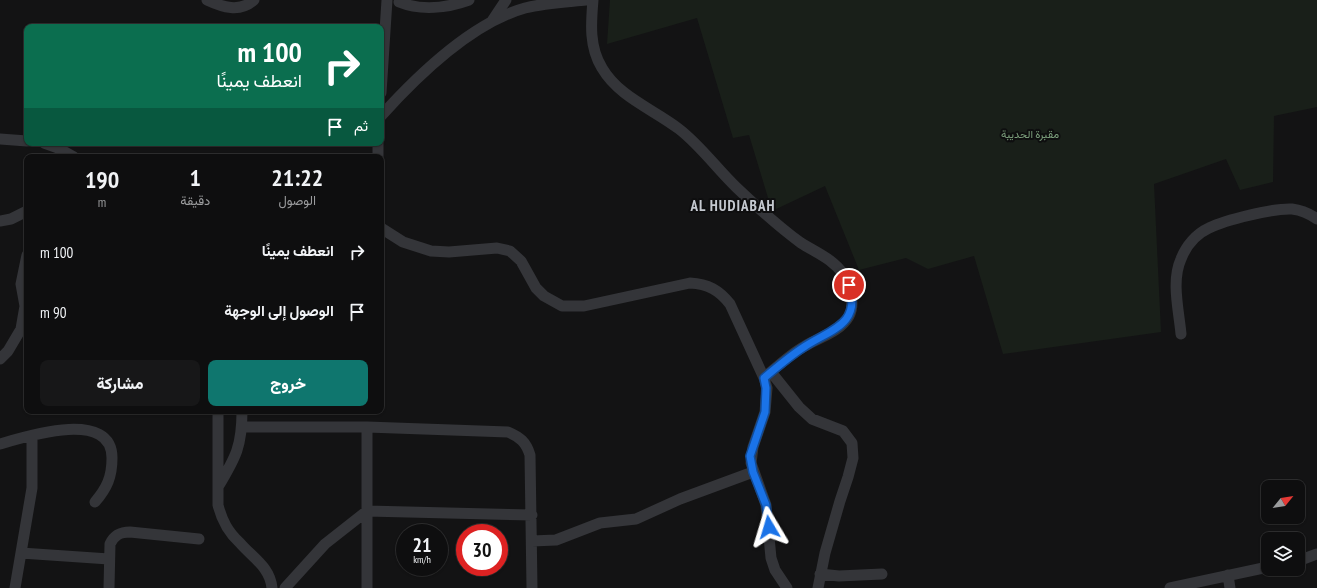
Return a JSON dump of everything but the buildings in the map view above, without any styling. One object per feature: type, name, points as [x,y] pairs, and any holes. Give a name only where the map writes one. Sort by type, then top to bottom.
[{"type":"street","points":[[208,0],[229,8],[240,7],[254,0]]},
{"type":"street","points":[[384,48],[387,4],[401,1],[415,7],[428,7],[453,5],[469,0]]},
{"type":"street","points":[[384,113],[443,54],[503,16],[527,7],[586,0]]},
{"type":"street","points":[[593,0],[591,32],[594,50],[601,67],[611,82],[624,94],[659,114],[681,130],[737,188],[801,242],[832,261],[845,276],[852,294],[850,314],[840,327],[804,346],[767,375]]},
{"type":"street","points":[[490,24],[503,1]]},
{"type":"street","points":[[0,139],[24,141]]},
{"type":"street","points":[[50,146],[64,154]]},
{"type":"street","points":[[1181,334],[1177,274],[1183,254],[1196,236],[1208,228],[1222,223],[1281,209],[1304,212],[1316,219]]},
{"type":"street","points":[[0,221],[11,219],[24,212]]},
{"type":"street","points":[[384,230],[403,242],[431,251],[449,252],[497,248],[510,251],[521,261],[536,288],[544,296],[562,306],[584,306],[690,283],[702,284],[713,288],[723,295],[730,304],[767,375],[812,419],[843,431],[852,444],[853,458],[820,574],[818,588]]},
{"type":"street","points":[[24,270],[21,284],[24,300]]},
{"type":"street","points":[[0,359],[8,351],[21,329],[24,312]]},
{"type":"street","points":[[767,375],[767,401],[765,412],[750,456],[753,472],[767,509],[771,558],[775,570],[787,588]]},
{"type":"street","points":[[218,414],[218,505],[221,519],[240,544],[266,568],[272,588]]},
{"type":"street","points":[[218,487],[235,458],[241,438],[242,414]]},
{"type":"street","points":[[242,428],[367,427],[508,432],[516,435],[522,440],[530,454],[532,588]]},
{"type":"street","points":[[367,427],[367,588]]},
{"type":"street","points":[[0,444],[56,431],[89,430],[104,436],[112,451],[112,471],[109,484],[95,502]]},
{"type":"street","points":[[15,588],[32,488],[32,436]]},
{"type":"street","points":[[532,541],[556,540],[600,523],[636,519],[680,499],[753,472]]},
{"type":"street","points":[[285,588],[325,544],[367,511],[532,515]]},
{"type":"street","points":[[108,588],[109,559],[112,540],[120,533],[125,532],[199,538]]},
{"type":"street","points":[[21,553],[109,559]]},
{"type":"street","points":[[1305,558],[1317,554]]},
{"type":"street","points":[[1170,588],[1228,574],[1261,568]]},
{"type":"street","points":[[820,574],[839,576],[882,574]]},
{"type":"street","points":[[1228,574],[1230,588]]},
{"type":"green space","name":"مقبرة الحديبة","points":[[610,0],[1317,0],[1317,107],[1274,116],[1273,182],[1240,190],[1226,159],[1154,184],[1161,332],[1003,354],[974,256],[928,269],[906,258],[859,270],[825,186],[772,211],[749,135],[733,138],[697,18],[607,44]]},
{"type":"district","name":"AL HUDIABAH","points":[[733,206]]},
{"type":"route","points":[[769,527],[768,513],[764,497],[753,472],[750,456],[761,426],[767,401],[764,378],[804,346],[824,337],[840,327],[850,314],[852,294],[849,285]]}]
